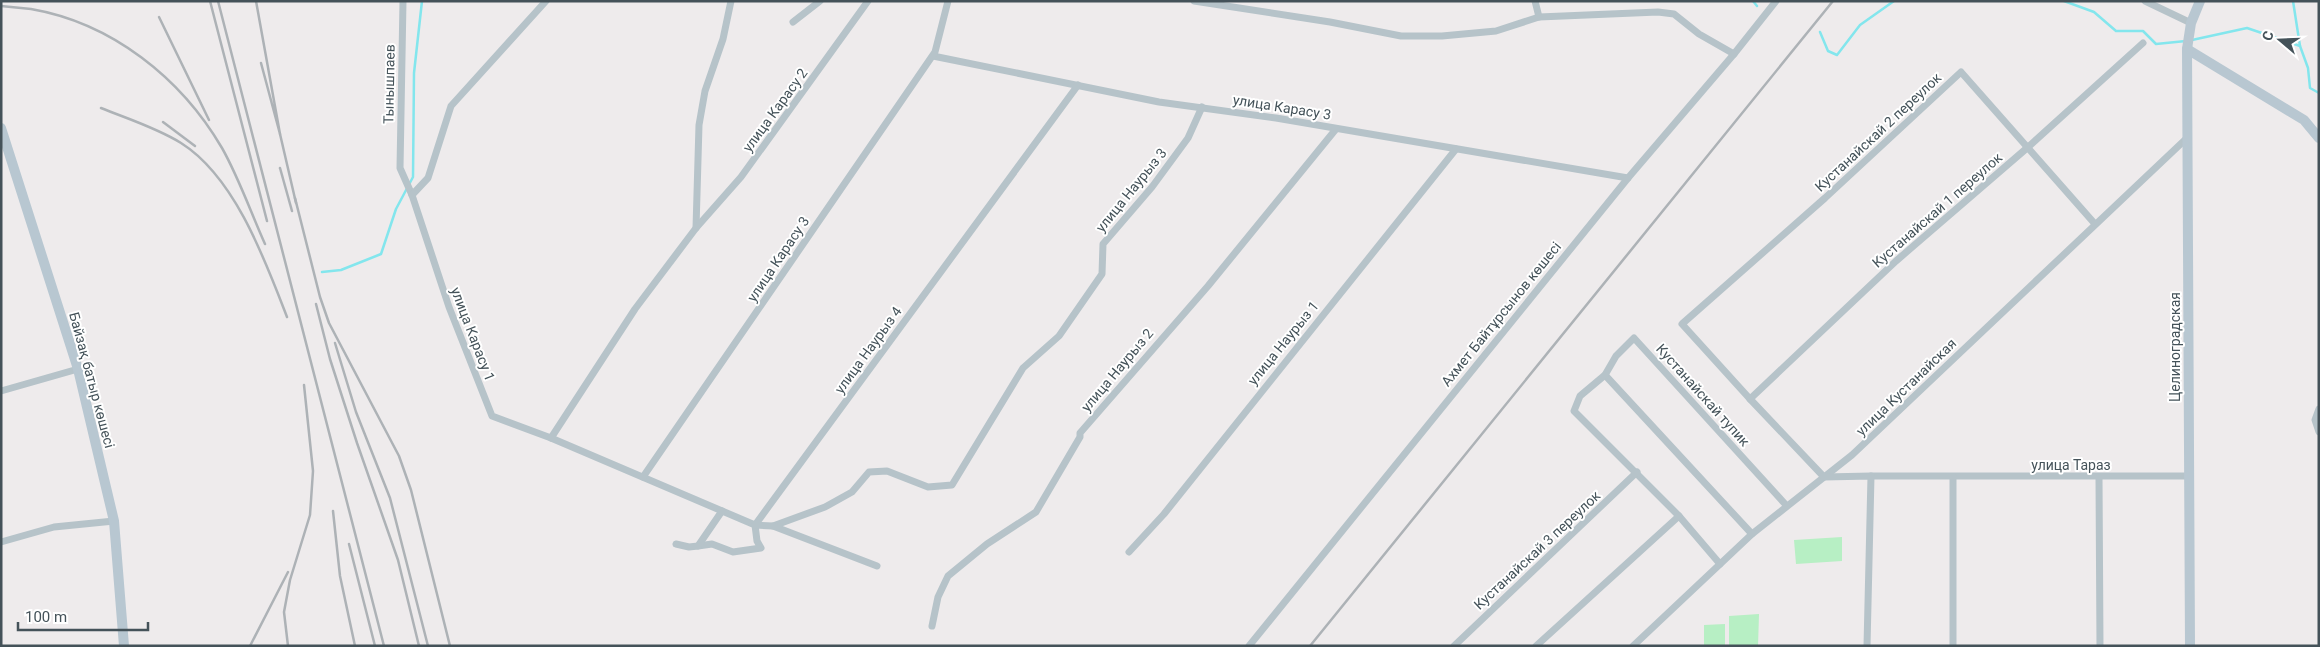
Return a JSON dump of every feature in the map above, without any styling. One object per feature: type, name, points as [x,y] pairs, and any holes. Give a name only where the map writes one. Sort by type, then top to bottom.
[{"type":"street","name":"Тынышпаев","points":[[400,168],[403,1]]},
{"type":"street","points":[[412,195],[428,178],[451,106],[546,1]]},
{"type":"street","points":[[696,228],[699,126],[705,92],[723,39],[731,1]]},
{"type":"street","points":[[793,22],[820,1]]},
{"type":"street","name":"улица Карасу 2","points":[[551,438],[634,309],[696,228],[741,177],[868,1]]},
{"type":"street","name":"улица Карасу 3","points":[[643,477],[933,56],[948,1]]},
{"type":"street","points":[[1194,1],[1330,22],[1401,36],[1442,36],[1496,31],[1538,17],[1658,12],[1674,14],[1699,34],[1734,54]]},
{"type":"street","points":[[1535,1],[1538,17]]},
{"type":"street","name":"Ахмет Байтұрсынов көшесі","points":[[1249,646],[1628,178],[1734,54],[1776,1]]},
{"type":"street","points":[[2144,1],[2190,23],[2200,1]]},
{"type":"street","name":"Целиноградская","points":[[2190,23],[2187,48],[2190,646]]},
{"type":"street","name":"Кустанайскай 1 переулок","points":[[1750,399],[1896,261],[2027,148],[2143,43]]},
{"type":"street","points":[[2187,48],[2304,120],[2319,138]]},
{"type":"street","name":"улица Карасу 3","points":[[933,56],[1159,102],[1202,107],[1628,178]]},
{"type":"street","name":"Кустанайскай 2 переулок","points":[[1750,399],[1682,324],[1825,198],[1961,72],[2095,224]]},
{"type":"street","name":"улица Наурыз 4","points":[[755,525],[1078,85]]},
{"type":"street","name":"улица Наурыз 3","points":[[773,526],[825,507],[852,492],[868,472],[887,471],[928,487],[952,485],[1023,368],[1058,336],[1102,274],[1103,244],[1152,186],[1188,138],[1202,107]]},
{"type":"street","name":"Байзақ батыр көшесі","points":[[1,128],[78,369],[114,521],[124,646]]},
{"type":"street","name":"улица Наурыз 2","points":[[932,626],[938,597],[948,576],[987,544],[1036,512],[1080,437],[1080,432],[1208,286],[1336,129]]},
{"type":"street","name":"улица Кустанайская","points":[[1633,646],[1752,534],[1786,505],[1852,455],[2188,137]]},
{"type":"street","name":"улица Наурыз 1","points":[[1129,552],[1164,514],[1456,149]]},
{"type":"street","name":"улица Карасу 1","points":[[400,168],[412,195],[449,307],[492,416],[551,438],[755,525]]},
{"type":"street","name":"Кустанайскай тупик","points":[[1720,564],[1679,516],[1574,411],[1580,396],[1605,376],[1616,356],[1634,338],[1786,505]]},
{"type":"street","points":[[1,391],[78,369]]},
{"type":"street","points":[[1605,376],[1752,534]]},
{"type":"street","points":[[1750,399],[1824,477]]},
{"type":"street","points":[[2319,410],[2315,420],[2319,432]]},
{"type":"street","name":"Кустанайскай 3 переулок","points":[[1454,646],[1637,472]]},
{"type":"street","points":[[1867,646],[1870,476]]},
{"type":"street","name":"улица Тараз","points":[[1824,477],[2099,478],[2190,476]]},
{"type":"street","points":[[1953,478],[1953,646]]},
{"type":"street","points":[[2099,478],[2100,646]]},
{"type":"street","points":[[698,546],[722,511]]},
{"type":"street","points":[[1536,646],[1679,516]]},
{"type":"street","points":[[1,542],[54,527],[114,521]]},
{"type":"street","points":[[676,544],[689,547],[712,544],[733,552],[761,548],[757,542],[755,525],[773,526],[877,566]]},
{"type":"green space","points":[[1842,537],[1842,561],[1796,564],[1794,540]]},
{"type":"green space","points":[[1759,614],[1758,646],[1729,646],[1729,616]]},
{"type":"green space","points":[[1725,624],[1725,646],[1704,646],[1704,625]]},
{"type":"waterway","points":[[322,272],[341,270],[381,254],[396,209],[413,177],[414,73],[422,1]]},
{"type":"waterway","points":[[1753,1],[1757,6]]},
{"type":"waterway","points":[[1820,32],[1828,51],[1837,55],[1860,25],[1894,1]]},
{"type":"waterway","points":[[2064,1],[2094,12],[2116,31],[2143,31],[2156,44],[2186,41]]},
{"type":"waterway","points":[[2293,1],[2300,46]]},
{"type":"waterway","points":[[2192,40],[2247,28],[2300,46],[2308,68],[2310,88],[2319,93]]},
{"type":"railway","points":[[210,1],[267,221]]},
{"type":"railway","points":[[218,1],[384,646]]},
{"type":"railway","points":[[256,1],[280,134],[261,63]]},
{"type":"railway","points":[[1310,646],[1833,1]]},
{"type":"railway","points":[[1,6],[31,9],[61,16],[89,27],[116,41],[142,58],[165,77],[186,99],[222,148],[265,244]]},
{"type":"railway","points":[[159,17],[209,120]]},
{"type":"railway","points":[[101,108],[152,128],[181,143],[200,158],[217,177],[246,221],[269,271],[287,317]]},
{"type":"railway","points":[[163,122],[195,146]]},
{"type":"railway","points":[[280,134],[296,203]]},
{"type":"railway","points":[[280,168],[292,211]]},
{"type":"railway","points":[[295,198],[320,297],[329,323],[399,456],[411,490],[450,646]]},
{"type":"railway","points":[[316,304],[330,359],[398,560],[419,646]]},
{"type":"railway","points":[[335,343],[356,412],[390,498],[428,646]]},
{"type":"railway","points":[[288,646],[284,612],[290,580],[310,515],[313,471],[304,385]]},
{"type":"railway","points":[[333,511],[340,576],[355,646]]},
{"type":"railway","points":[[349,544],[375,646]]},
{"type":"railway","points":[[250,646],[288,572]]}]
